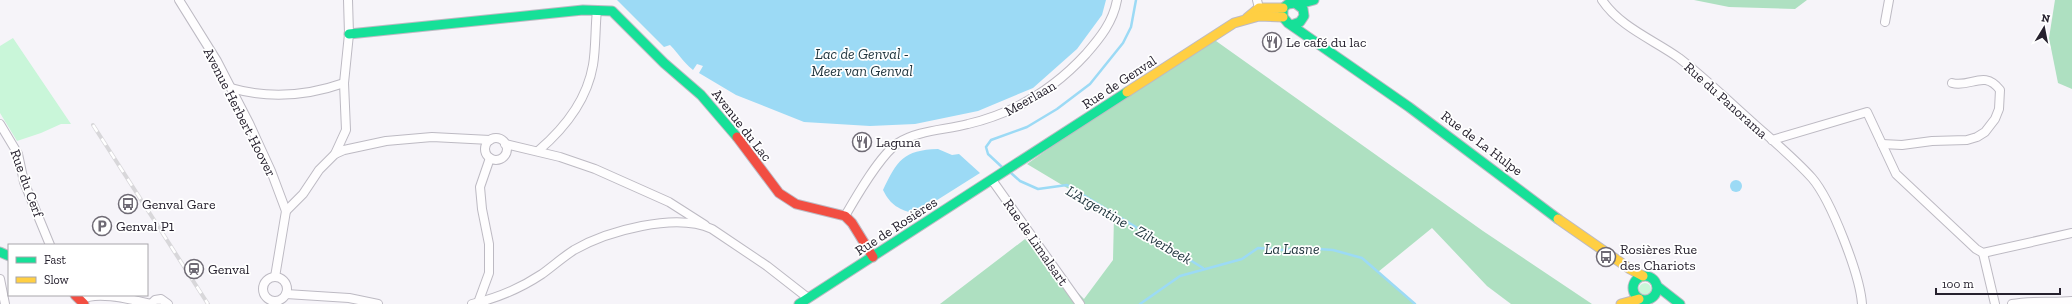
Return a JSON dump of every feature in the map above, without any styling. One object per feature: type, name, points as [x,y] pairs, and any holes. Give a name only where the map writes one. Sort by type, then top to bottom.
[{"type":"street","name":"Avenue Herbert Hoover","points":[[179,0],[231,88],[261,148],[286,211]]},
{"type":"street","points":[[336,154],[346,130],[344,83],[349,34],[348,0]]},
{"type":"street","name":"Meerlaan","points":[[845,216],[888,152],[898,143],[926,133],[968,125],[999,116],[1022,105],[1049,89],[1069,73],[1097,42],[1110,22],[1117,0]]},
{"type":"street","name":"Rue du Panorama","points":[[1602,0],[1614,15],[1679,58],[1727,98],[1772,140],[1867,112],[1882,144]]},
{"type":"street","points":[[1885,22],[1889,0]]},
{"type":"street","points":[[1292,25],[1296,24],[1302,12],[1312,1]]},
{"type":"street","points":[[1283,13],[1292,3],[1302,12]]},
{"type":"street","name":"Rue de Genval","points":[[1246,18],[1258,4],[1283,13]]},
{"type":"street","points":[[349,34],[583,10],[597,10],[593,65],[582,96],[562,128],[538,151]]},
{"type":"street","name":"Avenue du Lac","points":[[597,10],[612,11],[664,62],[700,94],[732,130],[779,193],[796,204],[845,216]]},
{"type":"street","name":"Rue de La Hulpe","points":[[1302,12],[1315,42]]},
{"type":"street","name":"Rue de La Hulpe","points":[[1283,13],[1288,24],[1292,25],[1409,107],[1543,208],[1630,269],[1643,276]]},
{"type":"street","name":"Rue de Genval","points":[[1007,170],[1234,23],[1246,18],[1283,13]]},
{"type":"street","points":[[1952,83],[1960,85],[1983,79],[1990,81],[2000,90],[1999,109],[1995,119],[1985,132],[1966,140],[1932,141],[1902,145],[1882,144],[1896,174],[1947,223],[1983,253],[1995,304]]},
{"type":"street","points":[[231,88],[247,93],[292,95],[344,83]]},
{"type":"street","name":"Rue du Cerf","points":[[0,124],[18,154],[24,182],[50,244]]},
{"type":"street","points":[[275,277],[286,211],[303,194],[320,170],[336,154],[344,150],[386,141],[432,137],[490,140],[498,138],[505,144],[538,151],[595,169],[669,202],[701,221],[705,226],[767,266],[808,298]]},
{"type":"street","points":[[464,138],[485,147]]},
{"type":"street","points":[[490,140],[485,147],[486,153],[494,158]]},
{"type":"street","points":[[1772,140],[1812,179],[1830,208],[1845,247],[1862,304]]},
{"type":"street","points":[[505,144],[505,153]]},
{"type":"street","points":[[475,303],[489,273],[489,244],[482,209],[480,187],[494,158],[519,148]]},
{"type":"street","name":"Rue de Rosières","points":[[799,304],[1007,170]]},
{"type":"street","name":"Rue de Limalsart","points":[[992,180],[1080,304]]},
{"type":"street","points":[[845,216],[852,223],[873,257]]},
{"type":"street","points":[[475,303],[518,289],[575,250],[620,232],[666,223],[686,223],[705,226]]},
{"type":"street","points":[[1983,253],[2072,233]]},
{"type":"street","points":[[1630,269],[1635,295],[1639,299]]},
{"type":"street","points":[[1624,303],[1638,278],[1643,276],[1650,277],[1668,296],[1680,304]]},
{"type":"street","points":[[286,294],[285,282],[281,278],[269,278],[263,287],[264,301],[277,301],[286,294],[349,298],[378,304]]},
{"type":"street","points":[[0,279],[5,304]]},
{"type":"street","points":[[1654,296],[1657,286]]},
{"type":"street","points":[[103,296],[151,304],[155,300],[161,299],[168,304]]},
{"type":"street","points":[[1624,303],[1639,299],[1646,300],[1654,296],[1668,296]]},
{"type":"street","points":[[2012,304],[2033,301],[2072,301]]},
{"type":"green space","points":[[1694,0],[1807,0],[1795,9],[1729,7]]},
{"type":"green space","points":[[2055,0],[2072,0],[2072,89],[2058,83],[2049,38]]},
{"type":"green space","points":[[1209,36],[1483,231],[1592,304],[1511,304],[1487,286],[1432,228],[1378,272],[1415,304],[940,304],[1025,239],[1084,299],[1113,260],[1114,216],[1027,164]]},
{"type":"green space","points":[[13,38],[71,124],[61,124],[17,141],[0,113],[0,46]]},
{"type":"green space","points":[[1643,283],[1647,283],[1651,289],[1647,295],[1643,295],[1639,291],[1639,287]]},
{"type":"water","name":"Lac de Genval - Meer van Genval","points":[[617,0],[1106,0],[1102,15],[1077,49],[1033,88],[978,111],[915,124],[870,126],[804,122],[736,95],[699,73],[703,66],[697,64],[693,70],[670,45],[664,47]]},
{"type":"water","points":[[938,149],[952,155],[959,154],[980,173],[915,214],[892,203],[883,190],[897,165],[909,155],[926,150]]},
{"type":"water","points":[[1734,180],[1738,180],[1742,186],[1738,192],[1734,192],[1730,188],[1730,184]]},
{"type":"waterway","name":"L'Argentine - Zilverbeek","points":[[1002,167],[988,154],[986,147],[991,140],[1027,127],[1057,109],[1090,84],[1123,43],[1131,27],[1136,0]]},
{"type":"waterway","name":"L'Argentine - Zilverbeek","points":[[1011,173],[1020,181],[1038,189],[1067,185],[1203,268]]},
{"type":"waterway","name":"La Lasne","points":[[1140,304],[1180,276],[1242,259],[1258,248],[1284,250],[1303,248],[1333,250],[1362,258],[1415,304]]},
{"type":"railway","points":[[93,125],[208,304]]},
{"type":"traffic: fast","points":[[1299,4],[1314,0]]},
{"type":"traffic: fast","points":[[1292,25],[1300,22],[1304,16],[1303,9],[1295,3],[1288,4],[1283,8],[1283,17],[1288,23],[1409,107],[1558,219]]},
{"type":"traffic: fast","points":[[349,34],[583,10],[612,11],[664,63],[701,95],[737,137]]},
{"type":"traffic: fast","points":[[799,304],[1127,92]]},
{"type":"traffic: fast","points":[[0,252],[8,256]]},
{"type":"traffic: fast","points":[[1645,276],[1654,279],[1657,288],[1654,297],[1645,300],[1636,297],[1633,288],[1636,279],[1645,276]]},
{"type":"traffic: fast","points":[[1657,286],[1680,304]]},
{"type":"traffic: slow","points":[[1247,18],[1259,8],[1283,8]]},
{"type":"traffic: slow","points":[[1127,92],[1234,23],[1259,16],[1283,17]]},
{"type":"traffic: slow","points":[[1558,219],[1630,269],[1643,276]]},
{"type":"traffic: slow","points":[[1621,304],[1639,299]]},
{"type":"traffic: jam","points":[[737,137],[779,193],[796,204],[845,216],[852,223],[873,257]]},
{"type":"traffic: jam","points":[[76,296],[84,304]]},
{"type":"place","name":"Le café du lac","points":[[1272,42]]},
{"type":"place","name":"Laguna","points":[[862,142]]},
{"type":"place","name":"Genval Gare","points":[[128,204]]},
{"type":"place","name":"Genval P1","points":[[102,226]]},
{"type":"place","name":"Rosières Rue des Chariots","points":[[1606,257]]},
{"type":"place","name":"Genval","points":[[194,269]]}]
